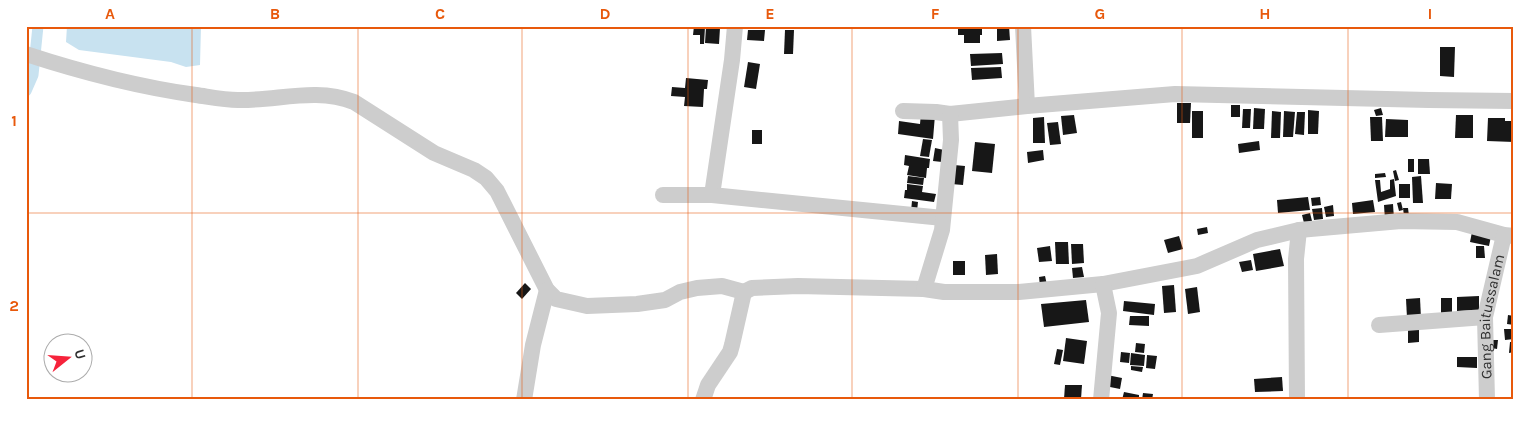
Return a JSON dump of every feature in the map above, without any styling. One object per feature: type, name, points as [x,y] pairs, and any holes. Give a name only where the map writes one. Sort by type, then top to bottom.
[{"type":"street","points":[[712,195],[728,88],[734,26]]},
{"type":"street","points":[[1023,26],[1027,106]]},
{"type":"street","points":[[26,54],[128,82],[181,93],[237,100],[318,95],[341,97],[354,102],[434,153],[474,170],[486,178],[497,191],[546,290],[556,299],[588,306],[638,304],[665,300],[680,292],[697,288],[722,286],[744,292],[752,288],[798,286],[924,289],[944,292],[1018,292],[1103,284],[1197,266],[1257,240],[1299,230],[1401,221],[1457,222],[1509,235]]},
{"type":"street","points":[[903,111],[950,114],[1175,94],[1514,101]]},
{"type":"street","points":[[924,289],[942,230],[951,140],[950,114]]},
{"type":"street","points":[[663,195],[712,195],[943,218]]},
{"type":"street","points":[[1297,400],[1296,259],[1299,230]]},
{"type":"street","name":"Gang Baitussalam","points":[[1487,400],[1485,317],[1509,235]]},
{"type":"street","points":[[1101,400],[1109,313],[1103,284]]},
{"type":"street","points":[[524,400],[533,345],[546,290]]},
{"type":"street","points":[[703,400],[708,385],[730,352],[744,292]]},
{"type":"street","points":[[1379,325],[1485,317]]},
{"type":"water","points":[[67,26],[201,26],[200,65],[186,67],[171,62],[79,50],[66,42]]},
{"type":"building","points":[[694,26],[705,27],[704,44],[700,44],[700,35],[693,35]]},
{"type":"building","points":[[746,26],[766,26],[766,29],[746,29]]},
{"type":"building","points":[[958,26],[982,26],[980,43],[964,43],[964,35],[958,35]]},
{"type":"building","points":[[1009,26],[1010,40],[997,41],[997,27]]},
{"type":"building","points":[[706,27],[720,28],[719,44],[705,43]]},
{"type":"building","points":[[748,30],[765,30],[764,41],[747,40]]},
{"type":"building","points":[[785,30],[794,30],[793,54],[784,54]]},
{"type":"building","points":[[1440,47],[1455,47],[1454,77],[1440,76]]},
{"type":"building","points":[[1002,53],[1003,64],[971,66],[970,54]]},
{"type":"building","points":[[748,62],[760,64],[756,89],[744,87]]},
{"type":"building","points":[[1001,67],[1002,78],[972,80],[971,68]]},
{"type":"building","points":[[686,78],[708,80],[707,89],[704,89],[703,107],[684,106],[685,97],[671,96],[672,87],[685,88]]},
{"type":"building","points":[[1177,103],[1191,103],[1190,123],[1177,123]]},
{"type":"building","points":[[1231,105],[1240,105],[1240,117],[1231,117]]},
{"type":"building","points":[[1254,108],[1265,109],[1264,129],[1253,129]]},
{"type":"building","points":[[1381,108],[1383,115],[1376,116],[1374,110]]},
{"type":"building","points":[[1243,109],[1251,109],[1250,128],[1242,128]]},
{"type":"building","points":[[1308,110],[1319,111],[1318,134],[1308,134]]},
{"type":"building","points":[[1192,111],[1203,111],[1203,138],[1192,138]]},
{"type":"building","points":[[1272,111],[1281,112],[1280,138],[1271,138]]},
{"type":"building","points":[[1284,111],[1295,112],[1293,137],[1283,137]]},
{"type":"building","points":[[1297,112],[1305,112],[1304,135],[1295,134]]},
{"type":"building","points":[[921,113],[935,115],[933,139],[898,134],[899,121],[920,124]]},
{"type":"building","points":[[1074,115],[1077,133],[1063,135],[1061,116]]},
{"type":"building","points":[[1456,115],[1473,115],[1473,138],[1455,138]]},
{"type":"building","points":[[1044,117],[1045,143],[1033,143],[1033,118]]},
{"type":"building","points":[[1370,117],[1382,117],[1383,141],[1371,141]]},
{"type":"building","points":[[1488,118],[1505,118],[1505,121],[1514,121],[1514,142],[1487,141]]},
{"type":"building","points":[[1386,119],[1408,120],[1408,137],[1385,137]]},
{"type":"building","points":[[1058,122],[1061,144],[1050,145],[1047,123]]},
{"type":"building","points":[[752,130],[762,130],[762,144],[752,144]]},
{"type":"building","points":[[923,139],[932,140],[929,157],[920,156]]},
{"type":"building","points":[[1259,141],[1260,150],[1239,153],[1238,144]]},
{"type":"building","points":[[975,142],[995,144],[992,173],[972,171]]},
{"type":"building","points":[[935,148],[944,150],[942,162],[933,161]]},
{"type":"building","points":[[1043,150],[1044,160],[1028,163],[1027,152]]},
{"type":"building","points":[[905,155],[930,159],[926,178],[907,175],[909,166],[904,165]]},
{"type":"building","points":[[1408,159],[1414,159],[1414,172],[1408,172]]},
{"type":"building","points":[[1418,159],[1429,159],[1430,174],[1418,174]]},
{"type":"building","points":[[954,165],[965,166],[963,185],[951,184]]},
{"type":"building","points":[[1396,170],[1399,180],[1395,181],[1393,171]]},
{"type":"building","points":[[1385,173],[1386,177],[1375,178],[1375,174]]},
{"type":"building","points":[[908,176],[924,178],[923,185],[907,183]]},
{"type":"building","points":[[1421,176],[1423,203],[1413,203],[1412,177]]},
{"type":"building","points":[[1394,179],[1396,196],[1378,202],[1375,180],[1380,180],[1381,192],[1390,189],[1390,180]]},
{"type":"building","points":[[1436,183],[1452,184],[1451,199],[1435,199]]},
{"type":"building","points":[[907,184],[923,186],[922,192],[936,194],[934,202],[904,198]]},
{"type":"building","points":[[1399,184],[1410,184],[1410,198],[1399,198]]},
{"type":"building","points":[[1308,197],[1310,210],[1278,213],[1277,200]]},
{"type":"building","points":[[1320,197],[1321,205],[1312,206],[1311,198]]},
{"type":"building","points":[[1373,200],[1375,212],[1353,214],[1352,203]]},
{"type":"building","points":[[912,201],[918,202],[917,211],[911,211]]},
{"type":"building","points":[[1401,202],[1403,210],[1399,211],[1397,203]]},
{"type":"building","points":[[1393,204],[1394,219],[1385,220],[1384,205]]},
{"type":"building","points":[[1333,205],[1334,216],[1326,217],[1324,207]]},
{"type":"building","points":[[1322,208],[1323,219],[1314,220],[1312,209]]},
{"type":"building","points":[[1403,208],[1408,208],[1409,216],[1404,216]]},
{"type":"building","points":[[1310,213],[1312,221],[1304,223],[1302,215]]},
{"type":"building","points":[[1207,227],[1208,233],[1198,235],[1197,229]]},
{"type":"building","points":[[1472,232],[1491,236],[1489,246],[1470,242]]},
{"type":"building","points":[[1179,236],[1183,249],[1168,253],[1164,240]]},
{"type":"building","points":[[1055,242],[1068,242],[1069,264],[1056,264]]},
{"type":"building","points":[[1071,244],[1083,244],[1084,263],[1072,264]]},
{"type":"building","points":[[1050,246],[1052,261],[1039,262],[1037,248]]},
{"type":"building","points":[[1476,246],[1484,246],[1485,258],[1476,258]]},
{"type":"building","points":[[1280,249],[1284,266],[1256,271],[1253,254]]},
{"type":"building","points":[[997,254],[998,274],[986,275],[985,255]]},
{"type":"building","points":[[1251,260],[1253,270],[1242,272],[1239,262]]},
{"type":"building","points":[[953,261],[965,261],[965,275],[953,275]]},
{"type":"building","points":[[1082,267],[1084,277],[1073,278],[1072,268]]},
{"type":"building","points":[[1045,276],[1047,285],[1040,286],[1039,277]]},
{"type":"building","points":[[525,283],[531,289],[522,299],[516,293]]},
{"type":"building","points":[[1174,285],[1176,312],[1164,313],[1162,286]]},
{"type":"building","points":[[1197,287],[1200,312],[1188,314],[1185,289]]},
{"type":"building","points":[[1479,296],[1479,310],[1457,311],[1457,297]]},
{"type":"building","points":[[1420,298],[1421,318],[1407,318],[1406,299]]},
{"type":"building","points":[[1441,298],[1452,298],[1452,317],[1441,317]]},
{"type":"building","points":[[1086,300],[1089,322],[1044,327],[1041,304]]},
{"type":"building","points":[[1124,301],[1155,304],[1154,315],[1123,311]]},
{"type":"building","points":[[1508,315],[1514,316],[1514,325],[1507,324]]},
{"type":"building","points":[[1130,316],[1149,316],[1149,326],[1129,325]]},
{"type":"building","points":[[1408,327],[1419,327],[1419,342],[1408,343]]},
{"type":"building","points":[[1504,329],[1514,329],[1514,339],[1505,340]]},
{"type":"building","points":[[1066,338],[1087,341],[1084,364],[1063,361]]},
{"type":"building","points":[[1493,340],[1498,340],[1497,349],[1492,348]]},
{"type":"building","points":[[1510,342],[1514,342],[1514,352],[1509,353]]},
{"type":"building","points":[[1136,343],[1145,344],[1144,353],[1135,352]]},
{"type":"building","points":[[1057,349],[1063,350],[1060,365],[1054,364]]},
{"type":"building","points":[[1121,352],[1130,353],[1129,363],[1120,362]]},
{"type":"building","points":[[1131,353],[1145,355],[1144,366],[1130,365]]},
{"type":"building","points":[[1147,355],[1157,356],[1155,369],[1146,368]]},
{"type":"building","points":[[1457,357],[1477,357],[1477,368],[1457,367]]},
{"type":"building","points":[[1131,366],[1143,367],[1142,372],[1131,370]]},
{"type":"building","points":[[1107,375],[1122,378],[1120,389],[1105,386]]},
{"type":"building","points":[[1282,377],[1283,391],[1255,392],[1254,379]]},
{"type":"building","points":[[1065,385],[1082,385],[1081,399],[1064,399]]},
{"type":"building","points":[[1124,392],[1139,395],[1139,400],[1122,400]]},
{"type":"building","points":[[1143,393],[1153,394],[1152,400],[1142,400]]},
{"type":"building","points":[[1456,397],[1473,398],[1473,400],[1455,400]]},
{"type":"waterway","points":[[26,91],[33,75],[38,26]]}]
